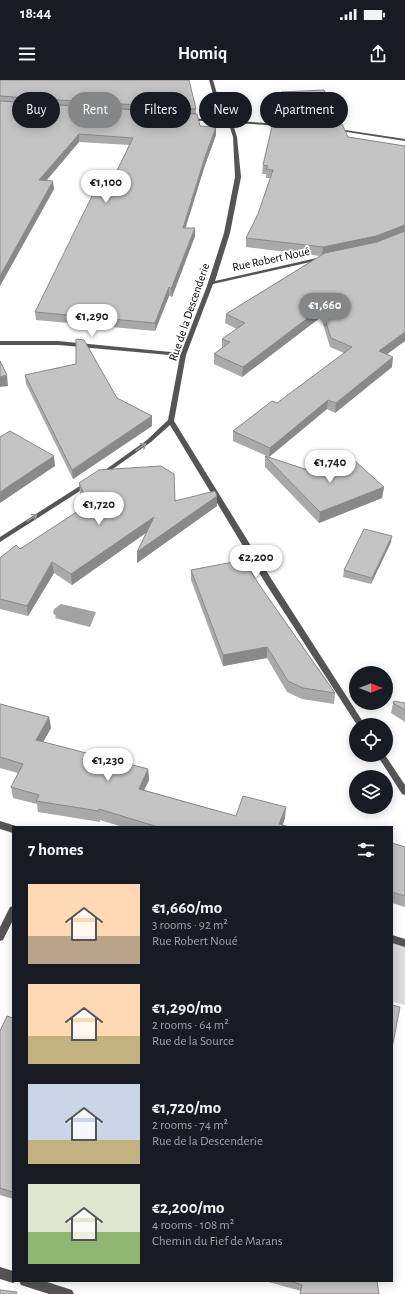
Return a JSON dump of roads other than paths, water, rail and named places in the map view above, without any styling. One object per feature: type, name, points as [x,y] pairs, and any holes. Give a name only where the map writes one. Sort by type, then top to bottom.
[{"type":"street","name":"Rue de la Descenderie","points":[[211,80],[214,92]]},
{"type":"street","name":"Rue de la Descenderie","points":[[171,421],[183,355],[211,283],[227,233],[238,177],[235,137],[232,128]]},
{"type":"street","points":[[325,128],[405,140]]},
{"type":"street","name":"Rue Robert Noué","points":[[211,283],[331,257]]},
{"type":"street","points":[[0,343],[58,344],[183,355]]},
{"type":"street","points":[[0,540],[149,442],[171,421],[269,582],[357,718]]},
{"type":"street","points":[[386,762],[405,792]]},
{"type":"street","points":[[0,825],[12,829]]},
{"type":"street","points":[[0,937],[12,912]]},
{"type":"street","points":[[393,939],[405,943]]},
{"type":"street","points":[[0,1273],[12,1277]]},
{"type":"street","points":[[28,1282],[68,1294]]}]
